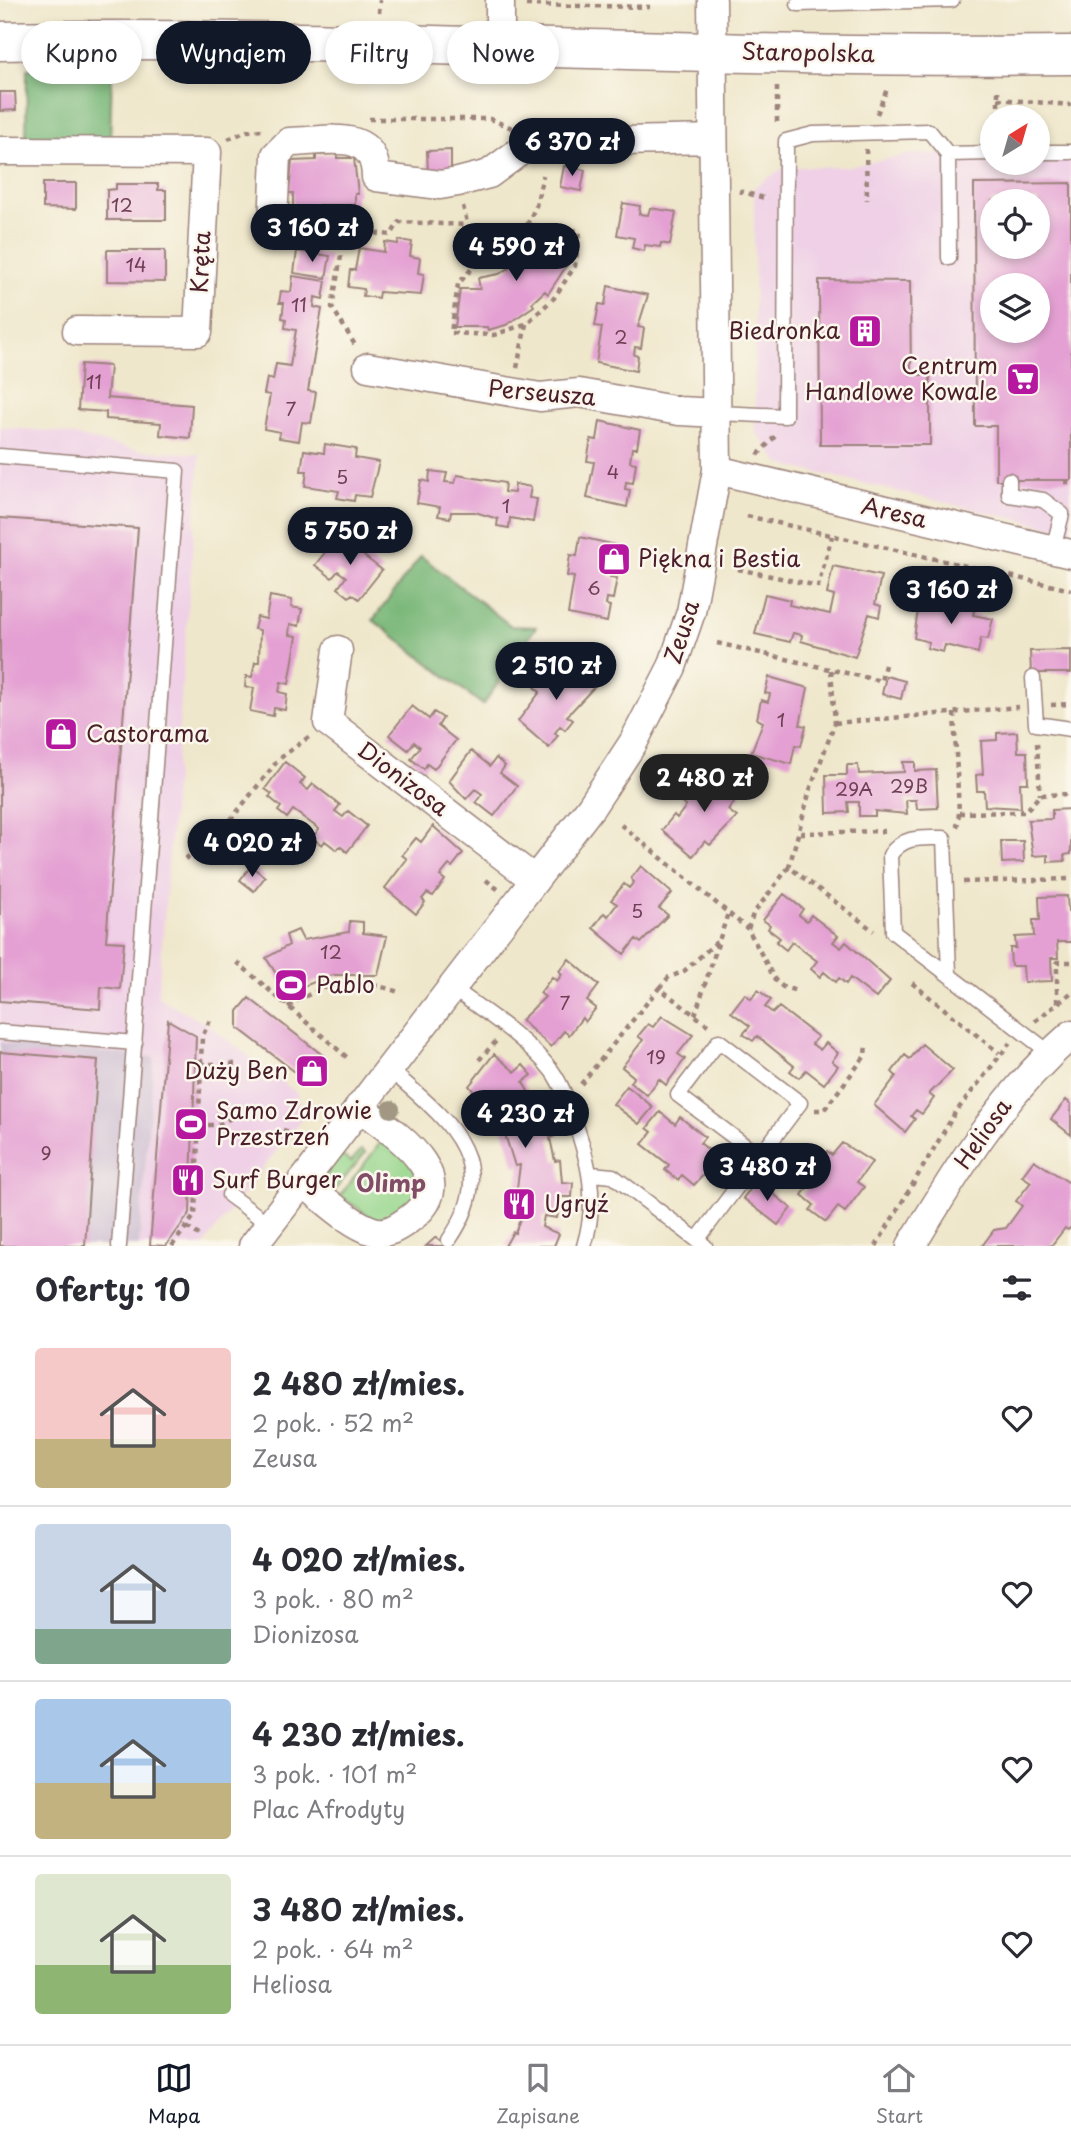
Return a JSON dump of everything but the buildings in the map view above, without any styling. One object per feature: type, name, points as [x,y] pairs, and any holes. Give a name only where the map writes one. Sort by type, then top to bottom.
[{"type":"main road","name":"Staropolska","points":[[0,41],[178,39],[447,47]]},
{"type":"main road","name":"Staropolska","points":[[559,50],[1071,55]]},
{"type":"street","name":"Zeusa","points":[[262,1236],[615,773],[672,667],[691,612],[718,470],[712,0]]},
{"type":"street","points":[[500,2],[500,21]]},
{"type":"street","points":[[338,234],[273,225],[276,155],[289,142],[356,141],[367,146],[376,158],[376,177],[439,185],[489,174],[531,143],[713,139]]},
{"type":"street","name":"Kręta","points":[[0,151],[207,152],[198,332],[78,331]]},
{"type":"street","name":"Perseusza","points":[[368,367],[540,397],[579,393],[679,411],[718,413]]},
{"type":"street","name":"Aresa","points":[[718,470],[1062,551]]},
{"type":"street","points":[[328,722],[338,650]]},
{"type":"street","name":"Dionizosa","points":[[328,722],[535,880]]},
{"type":"street","name":"Heliosa","points":[[911,1246],[965,1155],[1013,1090],[1061,1044]]},
{"type":"street","points":[[302,1182],[361,1226],[377,1232],[388,1232],[400,1225],[425,1201],[430,1186],[428,1168],[407,1144],[359,1107]]},
{"type":"lane","points":[[798,4],[952,0]]},
{"type":"lane","points":[[718,413],[785,416],[786,141],[813,134],[929,131],[948,154],[949,258]]},
{"type":"lane","points":[[1050,152],[1071,152]]},
{"type":"lane","points":[[948,154],[980,153]]},
{"type":"lane","points":[[0,456],[177,471],[119,1246]]},
{"type":"lane","points":[[1009,480],[1009,495],[1044,500],[1062,514],[1062,551]]},
{"type":"lane","points":[[1033,678],[1036,724],[1071,729]]},
{"type":"lane","points":[[949,974],[944,838],[909,839],[897,845],[890,855],[893,932],[1022,1031],[1061,1044]]},
{"type":"lane","points":[[452,988],[506,1029],[551,1069],[567,1101],[591,1174],[593,1206],[584,1246]]},
{"type":"lane","points":[[0,1031],[135,1043]]},
{"type":"lane","points":[[591,1174],[612,1176],[701,1243],[800,1103],[719,1041],[678,1095],[760,1157]]},
{"type":"lane","points":[[389,1069],[448,1121],[461,1140],[469,1163],[470,1186],[463,1220],[449,1240]]},
{"type":"lane","points":[[229,1195],[262,1236]]},
{"type":"path","points":[[379,18],[380,0]]},
{"type":"path","points":[[500,2],[650,7]]},
{"type":"path","points":[[777,87],[778,127],[786,141]]},
{"type":"path","points":[[867,200],[866,144],[887,89]]},
{"type":"path","points":[[998,91],[998,105]]},
{"type":"path","points":[[998,99],[1071,105]]},
{"type":"path","points":[[527,225],[580,232],[575,266],[554,298],[526,324],[494,335],[451,333],[458,284],[477,263],[527,225],[536,206],[542,175]]},
{"type":"path","points":[[458,182],[477,263]]},
{"type":"path","points":[[730,189],[786,203]]},
{"type":"path","points":[[368,367],[332,307],[338,234],[350,230],[391,235],[399,222],[467,225]]},
{"type":"path","points":[[512,393],[526,324]]},
{"type":"path","points":[[755,459],[778,434],[785,416]]},
{"type":"path","points":[[1064,482],[1071,482]]},
{"type":"path","points":[[747,516],[1071,590]]},
{"type":"path","points":[[738,569],[818,586],[832,536]]},
{"type":"path","points":[[717,643],[881,681],[885,665]]},
{"type":"path","points":[[748,929],[753,914],[789,867],[810,790],[835,723],[831,670]]},
{"type":"path","points":[[835,723],[1071,704]]},
{"type":"path","points":[[954,713],[960,813],[1024,812],[1040,795],[1071,794]]},
{"type":"path","points":[[185,859],[221,832],[279,759],[328,722]]},
{"type":"path","points":[[1036,724],[1040,795]]},
{"type":"path","points":[[621,825],[748,929],[775,979],[783,987],[798,991]]},
{"type":"path","points":[[789,867],[881,936],[893,932]]},
{"type":"path","points":[[946,882],[1071,879]]},
{"type":"path","points":[[695,1015],[728,914]]},
{"type":"path","points":[[567,1101],[669,977],[683,972],[720,939]]},
{"type":"path","points":[[237,962],[350,1060]]},
{"type":"path","points":[[1057,1004],[1057,962],[1071,962]]},
{"type":"path","points":[[288,1007],[308,993],[331,984],[354,981],[378,984],[401,993]]},
{"type":"path","points":[[912,983],[999,1053]]},
{"type":"path","points":[[659,988],[706,1023]]},
{"type":"path","points":[[876,1246],[955,1112],[999,1053],[1022,1031],[1071,993]]},
{"type":"path","points":[[173,1246],[195,1215],[202,1037],[212,1016]]},
{"type":"path","points":[[479,1060],[506,1029]]},
{"type":"path","points":[[824,1110],[865,1056],[866,1043]]},
{"type":"path","points":[[200,1064],[236,1064]]},
{"type":"path","points":[[198,1125],[218,1125],[231,1118]]},
{"type":"path","points":[[283,1130],[294,1133]]},
{"type":"path","points":[[187,1227],[199,1235]]},
{"type":"shaded area","points":[[1050,153],[1071,153],[1071,532],[780,464],[755,431],[754,187],[785,167],[846,167],[914,154],[980,154],[980,175],[1050,175]]},
{"type":"shaded area","points":[[0,427],[59,432],[136,450],[200,454],[158,997],[208,1025],[297,1093],[301,1119],[203,1246],[139,1246],[154,1057],[0,1043]]},
{"type":"shaded area","points":[[0,1043],[154,1057],[139,1246],[0,1246]]},
{"type":"green space","points":[[27,84],[112,84],[110,144],[26,143]]},
{"type":"green space","points":[[421,556],[511,626],[536,627],[483,705],[373,620]]},
{"type":"green space","points":[[384,1138],[415,1163],[419,1193],[394,1219],[375,1220],[340,1196]]},
{"type":"green space","points":[[361,1150],[365,1153],[334,1191],[326,1180],[328,1168],[339,1154],[351,1162]]},
{"type":"place","name":"Biedronka","points":[[865,331]]},
{"type":"place","name":"Centrum Handlowe Kowale","points":[[1023,379]]},
{"type":"place","name":"Piękna i Bestia","points":[[614,559]]},
{"type":"place","name":"Castorama","points":[[61,734]]},
{"type":"place","name":"Pablo","points":[[291,985]]},
{"type":"place","name":"Duży Ben","points":[[312,1071]]},
{"type":"place","name":"Samo Zdrowie Przestrzeń","points":[[191,1124]]},
{"type":"place","name":"Surf Burger","points":[[188,1180]]},
{"type":"place","name":"Ugryź","points":[[519,1204]]},
{"type":"district","name":"Olimp","points":[[391,1184]]}]
